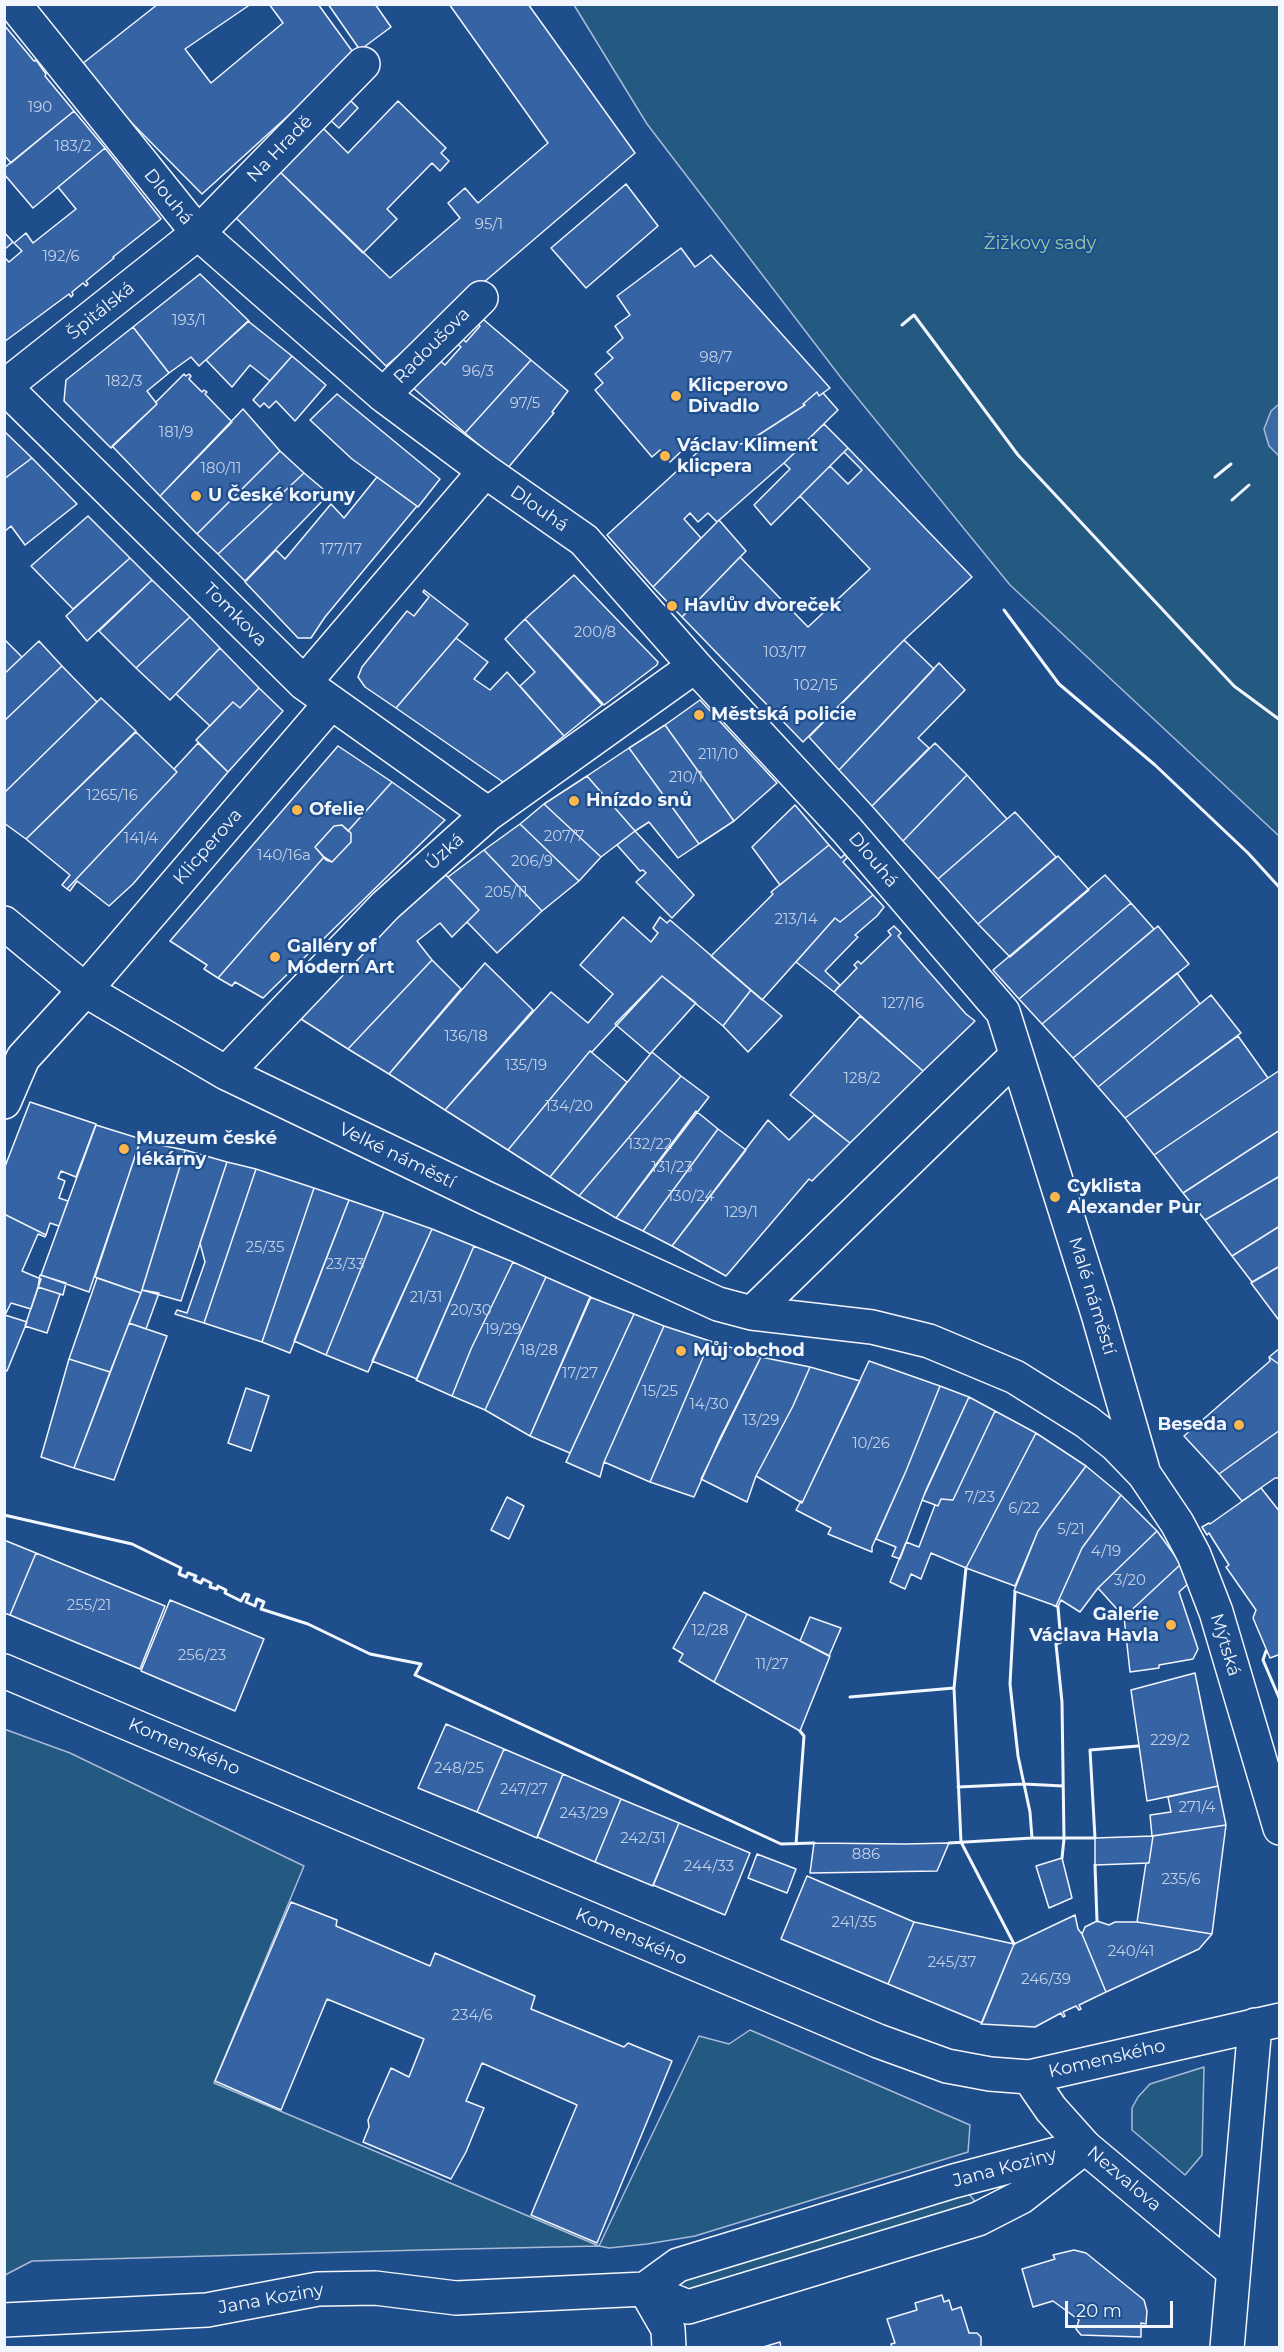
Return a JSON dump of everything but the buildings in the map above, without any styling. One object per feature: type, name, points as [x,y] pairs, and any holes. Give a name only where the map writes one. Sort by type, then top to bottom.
[{"type":"street","name":"Dlouhá","points":[[14,4],[198,233],[383,395],[485,471],[584,540],[695,666],[846,829],[1003,1012],[1016,1056]]},
{"type":"street","name":"Na Hradě","points":[[198,233],[363,64]]},
{"type":"street","name":"Špitálská","points":[[5,387],[198,233]]},
{"type":"street","name":"Radoušova","points":[[383,395],[481,298]]},
{"type":"street","name":"Tomkova","points":[[5,387],[304,683],[488,814]]},
{"type":"street","points":[[304,683],[485,471]]},
{"type":"street","name":"Úzká","points":[[226,1073],[385,906],[488,814],[695,666]]},
{"type":"street","name":"Klicperova","points":[[85,990],[331,703]]},
{"type":"street","name":"Velké náměstí","points":[[4,923],[85,990],[226,1073],[486,1198],[718,1304],[752,1313]]},
{"type":"street","points":[[4,1102],[14,1054],[85,990]]},
{"type":"street","points":[[752,1313],[1016,1056]]},
{"type":"street","name":"Malé náměstí","points":[[1016,1056],[1098,1314],[1144,1474]]},
{"type":"street","points":[[752,1313],[872,1327],[929,1341],[977,1360],[1015,1377],[1087,1422],[1116,1445],[1144,1474]]},
{"type":"street","name":"Mýtská","points":[[1144,1474],[1177,1523],[1207,1585],[1280,1828]]},
{"type":"street","name":"Komenského","points":[[4,1671],[878,2041],[947,2066],[990,2074],[1029,2076],[1267,2023]]},
{"type":"street","points":[[1227,2348],[1232,2270],[1267,2023]]},
{"type":"street","name":"Nezvalova","points":[[1029,2076],[1051,2109],[1085,2147],[1232,2270]]},
{"type":"street","name":"Jana Koziny","points":[[645,2289],[678,2265],[954,2181],[1085,2147]]},
{"type":"street","name":"Jana Koziny","points":[[4,2320],[207,2310],[318,2289],[375,2288],[456,2298],[645,2289],[688,2307],[978,2219],[1021,2196],[1085,2147]]},
{"type":"street","points":[[645,2289],[668,2329],[669,2348]]},
{"type":"green space","name":"Žižkovy sady","points":[[574,5],[1279,5],[1279,836],[1010,585],[842,379],[647,124]]},
{"type":"green space","points":[[4,1729],[70,1753],[304,1866],[214,2083],[599,2246],[32,2261],[5,2275]]},
{"type":"green space","points":[[750,2030],[970,2125],[968,2152],[695,2236],[609,2248],[599,2246],[699,2036],[729,2044]]},
{"type":"green space","points":[[1204,2067],[1202,2155],[1185,2175],[1132,2130],[1132,2108],[1150,2084]]},
{"type":"green space","points":[[969,2194],[974,2200],[972,2208],[687,2295],[675,2292],[679,2276]]},
{"type":"shaded area","points":[[1279,404],[1279,456],[1269,446],[1264,429],[1271,411]]},
{"type":"wall","points":[[902,325],[914,315],[1018,455],[1234,686],[1280,720]]},
{"type":"wall","points":[[1215,477],[1231,464]]},
{"type":"wall","points":[[1232,500],[1249,485]]},
{"type":"wall","points":[[1004,610],[1059,684],[1155,765],[1248,853],[1280,888]]},
{"type":"wall","points":[[4,1515],[132,1544],[181,1568],[179,1574],[186,1577],[188,1573],[196,1576],[194,1580],[201,1583],[203,1579],[211,1583],[210,1587],[217,1589],[218,1586],[226,1590],[225,1593],[241,1601],[245,1594],[249,1595],[246,1602],[255,1606],[257,1599],[264,1602],[261,1609],[308,1624],[370,1654],[421,1664],[415,1675],[781,1844],[814,1843]]},
{"type":"wall","points":[[966,1568],[954,1688],[961,1842],[1014,1944]]},
{"type":"wall","points":[[1015,1592],[1010,1684],[1018,1756],[1030,1812],[1032,1838]]},
{"type":"wall","points":[[1058,1607],[1061,1642],[1056,1644],[1062,1702],[1064,1839],[1062,1858]]},
{"type":"wall","points":[[1266,1651],[1263,1660],[1280,1700]]},
{"type":"wall","points":[[850,1697],[954,1688]]},
{"type":"wall","points":[[796,1844],[804,1736],[800,1731]]},
{"type":"wall","points":[[949,1843],[1032,1838],[1095,1838],[1090,1750],[1138,1746]]},
{"type":"wall","points":[[958,1787],[1024,1784],[1063,1786]]},
{"type":"wall","points":[[1095,1865],[1097,1921]]},
{"type":"place","name":"Klicperovo Divadlo","points":[[676,396]]},
{"type":"place","name":"Václav Kliment klicpera","points":[[665,456]]},
{"type":"place","name":"U České koruny","points":[[196,496]]},
{"type":"place","name":"Havlův dvoreček","points":[[672,606]]},
{"type":"place","name":"Městská policie","points":[[699,715]]},
{"type":"place","name":"Hnízdo snů","points":[[574,801]]},
{"type":"place","name":"Ofelie","points":[[297,810]]},
{"type":"place","name":"Gallery of Modern Art","points":[[275,957]]},
{"type":"place","name":"Muzeum české lékárny","points":[[124,1149]]},
{"type":"place","name":"Cyklista Alexander Pur","points":[[1055,1197]]},
{"type":"place","name":"Můj obchod","points":[[681,1351]]},
{"type":"place","name":"Beseda","points":[[1239,1425]]},
{"type":"place","name":"Galerie Václava Havla","points":[[1171,1625]]}]
